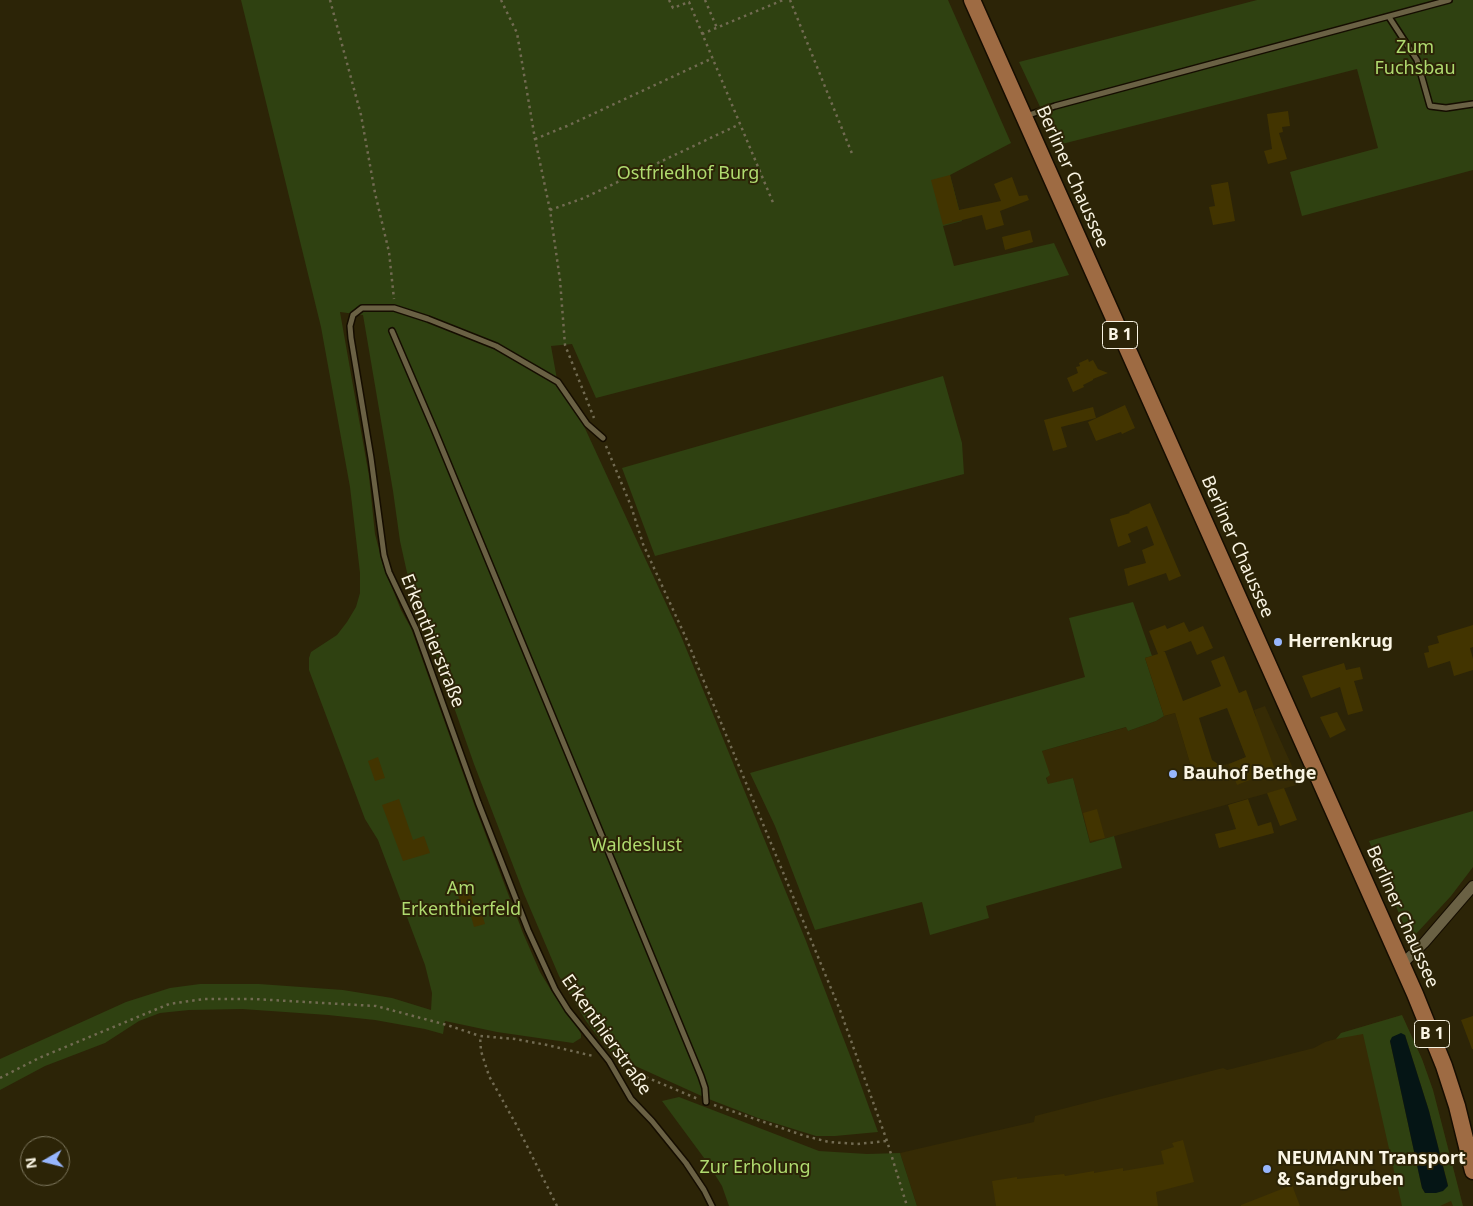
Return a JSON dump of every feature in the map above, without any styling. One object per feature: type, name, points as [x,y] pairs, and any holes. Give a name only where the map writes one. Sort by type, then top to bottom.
[{"type":"main road","name":"Berliner Chaussee","points":[[972,0],[1401,965],[1444,1066],[1457,1106],[1473,1171]]},
{"type":"street","points":[[1401,965],[1424,943],[1473,886]]},
{"type":"lane","points":[[1024,117],[1055,106],[1449,0]]},
{"type":"lane","points":[[1389,17],[1417,60],[1430,106],[1446,108],[1473,104]]},
{"type":"lane","name":"Erkenthierstraße","points":[[603,438],[587,424],[558,382],[496,346],[437,322],[394,308],[362,308],[353,316],[350,326],[384,555],[389,572],[416,629],[482,811],[528,930],[555,989],[568,1010],[609,1061],[631,1099],[652,1121],[690,1169],[712,1206]]},
{"type":"lane","points":[[392,331],[705,1088],[706,1102]]},
{"type":"path","points":[[330,0],[362,115],[375,192],[389,252],[394,308]]},
{"type":"path","points":[[501,0],[517,33],[535,139],[550,210],[560,280],[565,345],[631,506],[643,544],[694,656],[840,1010],[887,1141],[907,1206]]},
{"type":"path","points":[[669,0],[673,8],[688,2],[774,205]]},
{"type":"path","points":[[705,0],[717,28]]},
{"type":"path","points":[[702,34],[783,0]]},
{"type":"path","points":[[790,0],[853,156]]},
{"type":"path","points":[[535,139],[713,58]]},
{"type":"path","points":[[550,210],[584,198],[740,124]]},
{"type":"path","points":[[0,1078],[39,1058],[168,1004],[204,999],[281,1000],[376,1006],[480,1036]]},
{"type":"shaded area","name":"Bauhof Bethge","points":[[1265,706],[1300,784],[1090,843],[1073,778],[1048,785],[1042,751],[1127,727],[1128,731],[1175,713],[1193,773],[1231,763],[1246,757],[1233,723],[1256,716],[1254,710]]},
{"type":"shaded area","points":[[1402,1015],[1422,1059],[1433,1090],[1463,1206],[917,1206],[900,1153],[1034,1122],[1035,1116],[1136,1090],[1314,1048],[1336,1039],[1341,1033]]},
{"type":"shaded area","points":[[1401,1033],[1405,1035],[1429,1111],[1448,1186],[1443,1191],[1436,1193],[1425,1193],[1422,1188],[1390,1041],[1392,1037]]},
{"type":"green space","points":[[241,0],[948,0],[1011,143],[950,175],[962,221],[943,226],[954,266],[1054,243],[1069,275],[596,398],[572,344],[551,346],[558,385],[583,424],[681,636],[806,941],[878,1132],[816,1136],[758,1118],[706,1098],[620,1059],[608,1050],[586,1021],[559,976],[524,894],[474,764],[408,577],[400,541],[363,315],[340,312],[369,476],[375,534],[383,565],[401,610],[411,628],[474,804],[523,933],[540,972],[577,1026],[581,1038],[573,1043],[497,1032],[445,1021],[443,1034],[375,1020],[328,1015],[242,1009],[189,1010],[160,1013],[139,1021],[105,1043],[45,1066],[0,1090],[0,1059],[126,1002],[170,988],[200,984],[259,984],[343,990],[392,998],[431,1010],[432,993],[425,965],[378,840],[365,819],[309,670],[311,652],[337,635],[356,607],[360,593],[360,573],[350,487],[321,327]]},
{"type":"green space","name":"Zum Fuchsbau","points":[[1257,0],[1473,0],[1473,170],[1302,216],[1290,172],[1378,148],[1357,69],[1058,145],[1019,62]]},
{"type":"green space","points":[[943,376],[962,443],[964,474],[655,556],[622,468]]},
{"type":"green space","points":[[1133,602],[1152,656],[1145,658],[1164,716],[1156,721],[1128,731],[1126,727],[1042,751],[1050,775],[1046,778],[1048,784],[1073,778],[1090,843],[1114,836],[1122,868],[986,906],[989,918],[930,935],[922,902],[815,930],[775,826],[750,773],[1085,677],[1069,618]]},
{"type":"green space","points":[[1473,811],[1473,867],[1451,896],[1415,935],[1407,933],[1369,841]]},
{"type":"green space","points":[[1402,1015],[1422,1059],[1433,1090],[1463,1206],[1453,1206],[1451,1201],[1440,1206],[1402,1206],[1363,1034],[1336,1039],[1341,1033]],"holes":[[[1405,1035],[1429,1111],[1448,1185],[1425,1193],[1422,1188],[1390,1041]]]},
{"type":"green space","name":"Zur Erholung","points":[[679,1097],[819,1151],[867,1154],[900,1153],[917,1206],[729,1206],[722,1186],[707,1162],[662,1101]]},
{"type":"building","points":[[1288,111],[1290,126],[1282,127],[1283,132],[1279,133],[1287,159],[1268,164],[1264,151],[1272,149],[1267,114]]},
{"type":"building","points":[[950,175],[959,210],[1001,201],[994,184],[1012,177],[1019,196],[1027,195],[1029,200],[1000,211],[1004,225],[986,230],[982,215],[943,225],[931,180]]},
{"type":"building","points":[[1228,182],[1235,221],[1213,225],[1209,207],[1215,206],[1211,185]]},
{"type":"building","points":[[1030,230],[1033,242],[1005,250],[1002,237]]},
{"type":"building","points":[[1088,359],[1089,362],[1093,360],[1098,369],[1108,373],[1093,379],[1083,385],[1084,387],[1073,392],[1067,378],[1078,373],[1076,367],[1080,366],[1079,363]]},
{"type":"building","points":[[1125,405],[1135,428],[1122,434],[1121,432],[1096,441],[1088,422]]},
{"type":"building","points":[[1093,407],[1096,418],[1061,427],[1067,447],[1053,451],[1044,420]]},
{"type":"building","points":[[1150,503],[1181,576],[1169,581],[1166,573],[1128,586],[1124,569],[1146,563],[1142,550],[1154,545],[1147,526],[1128,534],[1131,542],[1118,547],[1110,519],[1130,513]]},
{"type":"building","points":[[1184,622],[1189,632],[1203,626],[1213,648],[1197,655],[1191,641],[1163,652],[1165,652],[1183,701],[1221,686],[1211,661],[1224,656],[1239,693],[1246,690],[1275,770],[1237,785],[1229,764],[1246,757],[1227,708],[1199,718],[1212,760],[1221,766],[1193,773],[1175,713],[1164,716],[1145,658],[1158,654],[1149,631],[1165,625],[1167,629]]},
{"type":"building","points":[[1473,625],[1473,647],[1470,648],[1473,670],[1454,676],[1450,661],[1428,668],[1424,653],[1429,652],[1428,646],[1439,643],[1437,636]]},
{"type":"building","points":[[1344,663],[1346,670],[1360,667],[1363,679],[1354,681],[1363,711],[1348,715],[1340,687],[1311,698],[1302,676]]},
{"type":"building","points":[[1337,712],[1346,730],[1330,738],[1320,717]]},
{"type":"building","points":[[378,757],[385,778],[375,781],[368,761]]},
{"type":"building","points":[[1284,788],[1297,820],[1280,826],[1267,793]]},
{"type":"building","points":[[399,799],[413,840],[424,836],[430,853],[403,861],[382,805]]},
{"type":"building","points":[[1248,799],[1258,826],[1271,822],[1274,833],[1219,848],[1215,834],[1236,829],[1228,805]]},
{"type":"building","points":[[1097,809],[1105,838],[1090,841],[1083,813]]},
{"type":"building","points":[[467,880],[474,906],[462,910],[455,883]]},
{"type":"building","points":[[482,914],[485,924],[474,927],[471,916]]},
{"type":"building","points":[[1473,1016],[1473,1049],[1472,1049],[1461,1020]]},
{"type":"building","points":[[1183,1140],[1194,1182],[1156,1192],[1158,1206],[996,1206],[992,1181],[1017,1177],[1017,1179],[1064,1174],[1065,1176],[1123,1168],[1123,1171],[1164,1164],[1161,1151],[1174,1147],[1172,1143]]},
{"type":"building","points":[[1292,1185],[1300,1206],[1241,1206],[1241,1205]]},
{"type":"place","name":"Herrenkrug","points":[[1278,642]]},
{"type":"place","name":"Bauhof Bethge","points":[[1173,774]]},
{"type":"place","name":"NEUMANN Transport & Sandgruben","points":[[1267,1169]]},
{"type":"park label","name":"Ostfriedhof Burg","points":[[688,174]]},
{"type":"park label","name":"Waldeslust","points":[[636,846]]},
{"type":"park label","name":"Am Erkenthierfeld","points":[[461,900]]}]
